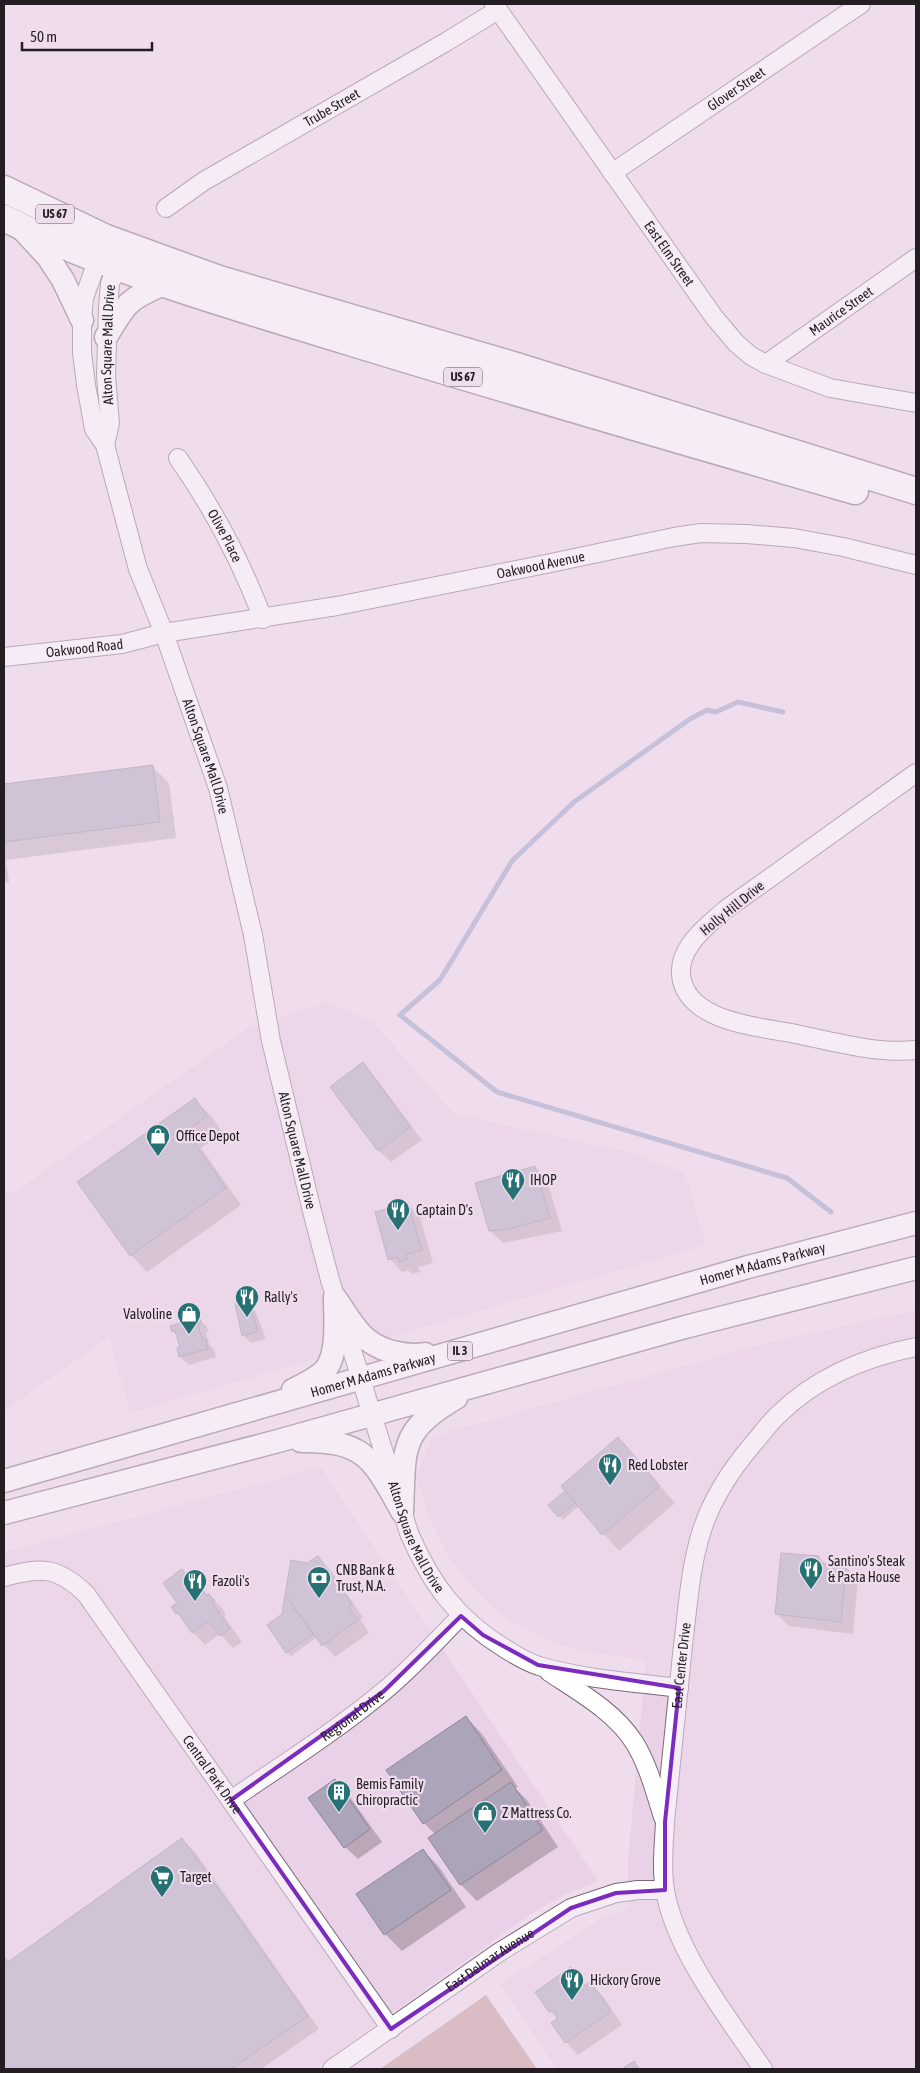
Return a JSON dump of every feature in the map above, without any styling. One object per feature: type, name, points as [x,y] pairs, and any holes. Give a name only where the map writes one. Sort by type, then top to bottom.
[{"type":"highway","name":"US 67","points":[[4,189],[164,284],[503,389],[916,508]]},
{"type":"highway","name":"US 67","points":[[11,222],[111,253],[219,279],[513,366],[916,491]]},
{"type":"main road","points":[[11,222],[48,257],[63,280],[82,320]]},
{"type":"main road","points":[[106,337],[123,307],[139,295],[164,284]]},
{"type":"main road","name":"Homer M Adams Parkway","points":[[4,1481],[748,1267],[916,1223]]},
{"type":"main road","points":[[4,1513],[278,1441],[684,1327],[916,1268]]},
{"type":"main road","points":[[684,1327],[916,1276]]},
{"type":"main road","points":[[335,1298],[368,1341],[395,1352],[414,1356],[466,1349]]},
{"type":"main road","points":[[260,1408],[325,1371],[332,1355],[336,1334],[335,1298]]},
{"type":"main road","points":[[402,1511],[408,1441],[417,1426],[438,1408],[479,1385]]},
{"type":"main road","points":[[278,1441],[319,1440],[349,1446],[358,1451],[366,1456],[383,1478],[402,1511]]},
{"type":"street","name":"Glover Street","points":[[612,173],[861,4]]},
{"type":"street","name":"East Elm Street","points":[[496,7],[714,317],[736,343],[751,356],[766,364],[830,388],[916,403]]},
{"type":"street","name":"Trube Street","points":[[166,208],[204,181],[446,42],[496,7]]},
{"type":"street","name":"Alton Square Mall Drive","points":[[111,253],[84,298],[82,352],[89,411],[94,429],[105,445],[138,569],[164,633],[218,788],[253,935],[271,1041],[312,1211],[335,1298],[402,1511],[419,1556],[432,1579],[460,1616],[483,1635],[515,1655],[538,1665],[586,1676],[678,1688]]},
{"type":"street","name":"Alton Square Mall Drive","points":[[105,445],[110,423],[106,337],[111,253]]},
{"type":"street","name":"Maurice Street","points":[[766,364],[916,258]]},
{"type":"street","name":"Olive Place","points":[[178,458],[200,488],[224,532],[248,580],[263,619]]},
{"type":"street","name":"Oakwood Avenue","points":[[164,633],[337,606],[701,533],[794,538],[843,547],[916,565]]},
{"type":"street","name":"Oakwood Road","points":[[4,657],[122,644],[164,633]]},
{"type":"street","name":"Holly Hill Drive","points":[[916,773],[725,910],[697,935],[689,945],[682,962],[681,976],[686,991],[698,1005],[726,1020],[878,1049],[916,1050]]},
{"type":"street","name":"East Center Drive","points":[[763,2069],[689,1956],[676,1929],[665,1890],[663,1856],[665,1822],[691,1576],[702,1530],[721,1487],[742,1456],[778,1415],[799,1397],[830,1378],[864,1361],[895,1351],[916,1347]]},
{"type":"street","name":"Central Park Drive","points":[[4,1577],[28,1570],[52,1571],[72,1580],[81,1589],[391,2029]]},
{"type":"street","name":"Regional Drive","points":[[230,1800],[384,1691],[423,1655],[460,1616]]},
{"type":"street","points":[[538,1665],[579,1692],[618,1722],[634,1742],[644,1760],[665,1822]]},
{"type":"street","name":"East Delmar Avenue","points":[[332,2069],[498,1954],[571,1908],[616,1893],[638,1890],[665,1890]]},
{"type":"highlighted area","points":[[461,1616],[483,1635],[538,1665],[679,1688],[665,1822],[665,1890],[616,1893],[571,1908],[391,2029],[231,1800],[384,1691]]},
{"type":"shaded area","points":[[328,1002],[374,1023],[454,1114],[628,1152],[685,1173],[706,1245],[130,1413],[109,1337],[4,1411],[4,1191],[13,1193],[248,1028]]},
{"type":"shaded area","points":[[916,1310],[916,2069],[556,2069],[500,1984],[602,1918],[628,1909],[628,1861],[646,1660],[606,1655],[556,1644],[511,1622],[481,1597],[451,1561],[431,1522],[416,1476],[433,1436],[763,1344]]},
{"type":"shaded area","points":[[321,1467],[598,1881],[560,1897],[531,1914],[314,2069],[4,2069],[4,1552]]},
{"type":"shaded area","points":[[486,1995],[537,2069],[380,2069]]},
{"type":"building","points":[[153,765],[160,822],[4,842],[4,784]]},
{"type":"building","points":[[363,1062],[410,1127],[378,1151],[330,1087]]},
{"type":"building","name":"Office Depot","points":[[195,1098],[207,1116],[186,1131],[226,1188],[130,1256],[77,1182]]},
{"type":"building","name":"IHOP","points":[[535,1166],[550,1218],[509,1229],[489,1231],[475,1183]]},
{"type":"building","name":"Captain D's","points":[[408,1203],[422,1250],[407,1254],[408,1259],[399,1262],[398,1257],[388,1260],[375,1212]]},
{"type":"building","name":"Rally's","points":[[248,1300],[258,1331],[242,1336],[235,1304]]},
{"type":"building","name":"Valvoline","points":[[200,1317],[201,1323],[198,1324],[200,1332],[203,1340],[206,1339],[208,1349],[179,1357],[177,1348],[180,1347],[175,1331],[172,1332],[170,1326]]},
{"type":"building","name":"Red Lobster","points":[[618,1437],[660,1486],[602,1535],[561,1486]]},
{"type":"building","points":[[565,1491],[575,1503],[558,1517],[548,1505]]},
{"type":"building","name":"Santino's Steak & Pasta House","points":[[781,1553],[819,1556],[819,1563],[846,1566],[841,1622],[775,1614]]},
{"type":"building","name":"CNB Bank & Trust, N.A.","points":[[318,1556],[352,1604],[348,1606],[358,1620],[322,1646],[285,1595],[291,1560],[307,1563]]},
{"type":"building","name":"Fazoli's","points":[[182,1569],[198,1591],[201,1588],[207,1596],[209,1594],[215,1601],[212,1603],[230,1629],[220,1636],[209,1621],[192,1633],[178,1613],[176,1614],[171,1607],[177,1603],[163,1583]]},
{"type":"building","points":[[285,1595],[313,1634],[286,1653],[267,1625],[282,1614]]},
{"type":"building","points":[[466,1716],[502,1770],[423,1824],[386,1770]]},
{"type":"building","name":"Bemis Family Chiropractic","points":[[335,1779],[370,1829],[344,1848],[308,1798]]},
{"type":"building","name":"Z Mattress Co.","points":[[511,1782],[543,1830],[460,1885],[428,1838]]},
{"type":"building","name":"Target","points":[[182,1838],[308,2016],[231,2069],[4,2069],[4,1957],[8,1962]]},
{"type":"building","points":[[423,1849],[451,1890],[384,1935],[356,1894]]},
{"type":"building","name":"Hickory Grove","points":[[571,1967],[584,1986],[590,1981],[611,2012],[565,2043],[551,2023],[558,2018],[553,2010],[549,2012],[535,1992]]},
{"type":"building","points":[[634,2061],[639,2069],[622,2069]]},
{"type":"waterway","points":[[783,712],[738,702],[716,712],[707,710],[690,719],[574,802],[512,861],[440,980],[400,1015],[497,1092],[787,1178],[831,1212]]},
{"type":"place","name":"Office Depot","points":[[158,1157]]},
{"type":"place","name":"IHOP","points":[[513,1201]]},
{"type":"place","name":"Captain D's","points":[[398,1231]]},
{"type":"place","name":"Rally's","points":[[247,1318]]},
{"type":"place","name":"Valvoline","points":[[189,1335]]},
{"type":"place","name":"Red Lobster","points":[[610,1486]]},
{"type":"place","name":"Santino's Steak & Pasta House","points":[[811,1590]]},
{"type":"place","name":"CNB Bank & Trust, N.A.","points":[[319,1599]]},
{"type":"place","name":"Fazoli's","points":[[195,1602]]},
{"type":"place","name":"Bemis Family Chiropractic","points":[[339,1813]]},
{"type":"place","name":"Z Mattress Co.","points":[[485,1834]]},
{"type":"place","name":"Target","points":[[162,1898]]},
{"type":"place","name":"Hickory Grove","points":[[572,2001]]}]
